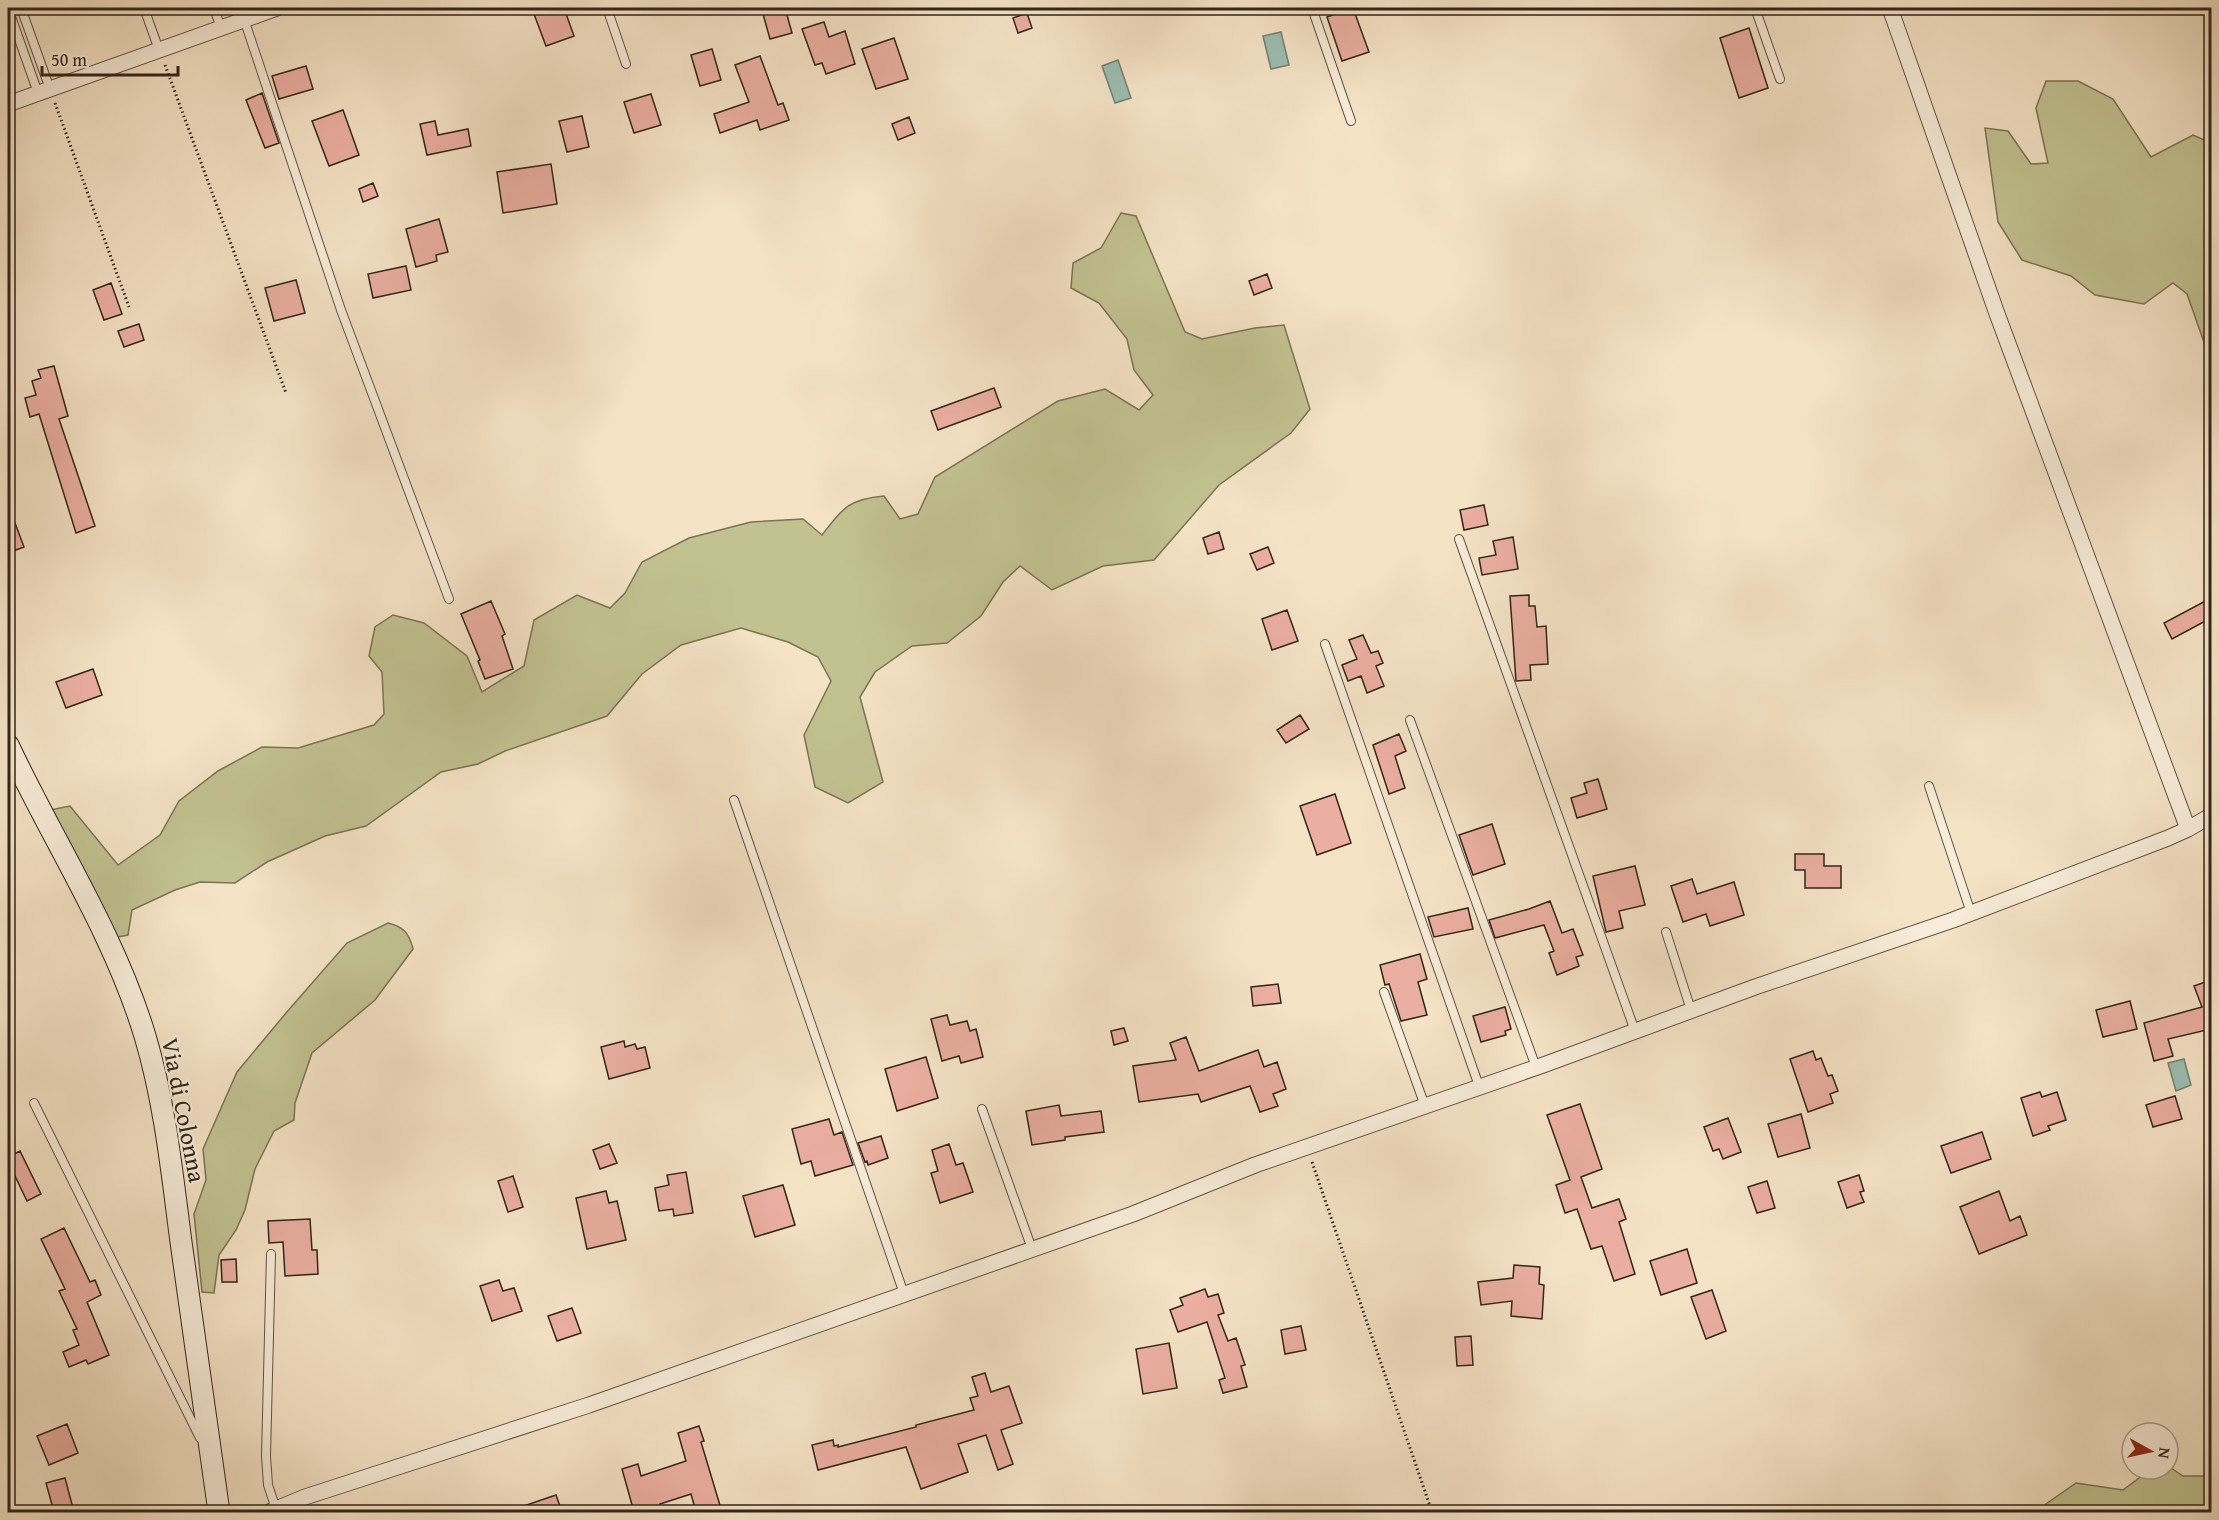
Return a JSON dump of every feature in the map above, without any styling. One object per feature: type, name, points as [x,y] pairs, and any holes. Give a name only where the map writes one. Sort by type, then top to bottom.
[{"type":"street","points":[[8,104],[277,8]]},
{"type":"street","points":[[1890,8],[1996,311],[2188,829]]},
{"type":"street","name":"Via di Colonna","points":[[8,745],[104,933],[119,965],[145,1037],[165,1118],[219,1512]]},
{"type":"street","points":[[272,1511],[305,1497],[590,1404],[1133,1214],[1307,1147],[1971,913],[2188,829],[2211,815]]},
{"type":"lane","points":[[8,8],[44,91]]},
{"type":"lane","points":[[21,8],[44,91]]},
{"type":"lane","points":[[144,8],[159,50]]},
{"type":"lane","points":[[214,8],[221,28]]},
{"type":"lane","points":[[607,8],[626,64]]},
{"type":"lane","points":[[1312,8],[1351,121]]},
{"type":"lane","points":[[1755,8],[1780,79]]},
{"type":"lane","points":[[244,19],[341,310],[449,599]]},
{"type":"lane","points":[[1459,539],[1635,1031]]},
{"type":"lane","points":[[1325,644],[1479,1086]]},
{"type":"lane","points":[[1410,720],[1536,1067]]},
{"type":"lane","points":[[1929,786],[1971,913]]},
{"type":"lane","points":[[734,800],[904,1294]]},
{"type":"lane","points":[[1666,932],[1691,1010]]},
{"type":"lane","points":[[1384,992],[1425,1106]]},
{"type":"lane","points":[[34,1103],[211,1460]]},
{"type":"lane","points":[[982,1109],[1032,1250]]},
{"type":"lane","points":[[271,1254],[266,1456],[272,1511]]},
{"type":"path","points":[[159,50],[286,393]]},
{"type":"path","points":[[44,91],[129,307]]},
{"type":"path","points":[[1307,1147],[1432,1512]]},
{"type":"green space","points":[[2046,81],[2078,81],[2113,99],[2151,157],[2193,135],[2211,143],[2211,362],[2187,294],[2173,283],[2144,304],[2095,295],[2071,276],[2022,260],[1998,222],[1985,128],[2008,131],[2031,164],[2048,163],[2036,108]]},
{"type":"green space","points":[[1121,213],[1136,216],[1185,332],[1202,339],[1255,328],[1284,325],[1310,409],[1291,433],[1219,485],[1154,560],[1103,566],[1052,590],[1020,566],[1003,582],[981,616],[947,643],[912,646],[875,672],[860,697],[883,782],[848,803],[815,787],[804,735],[831,681],[818,657],[788,642],[741,628],[681,645],[642,674],[607,716],[505,751],[478,764],[441,772],[366,826],[325,836],[267,862],[235,883],[200,882],[175,890],[132,910],[128,935],[113,938],[50,810],[70,806],[118,865],[160,835],[179,801],[218,771],[262,747],[298,748],[374,725],[384,714],[382,672],[369,656],[375,627],[393,615],[424,623],[467,656],[482,692],[524,666],[534,620],[577,595],[610,608],[625,593],[642,562],[689,538],[751,522],[803,519],[822,535],[848,506],[872,497],[884,496],[900,519],[918,514],[935,477],[1058,401],[1105,389],[1139,410],[1153,395],[1134,370],[1127,339],[1099,303],[1071,288],[1073,263],[1101,248]]},
{"type":"green space","points":[[388,923],[398,926],[405,932],[413,949],[375,1000],[312,1053],[295,1103],[294,1120],[274,1131],[255,1169],[245,1210],[236,1230],[219,1255],[214,1293],[202,1292],[194,1214],[206,1180],[203,1149],[237,1072],[347,943]]},
{"type":"green space","points":[[2180,1474],[2183,1476],[2211,1476],[2211,1512],[2042,1512],[2046,1504],[2076,1483],[2123,1490],[2135,1481],[2180,1481]]},
{"type":"shaded area","points":[[1281,32],[1289,65],[1271,69],[1263,36]]},
{"type":"shaded area","points":[[1118,60],[1131,98],[1115,103],[1102,66]]},
{"type":"shaded area","points":[[2184,1059],[2191,1085],[2176,1091],[2168,1063]]},
{"type":"building","points":[[551,8],[564,8],[574,36],[546,46],[534,14]]},
{"type":"building","points":[[785,8],[792,33],[770,39],[763,14]]},
{"type":"building","points":[[1353,8],[1369,52],[1342,61],[1327,17]]},
{"type":"building","points":[[1027,13],[1032,28],[1018,33],[1013,18]]},
{"type":"building","points":[[824,22],[829,37],[845,31],[855,64],[826,74],[822,63],[815,65],[802,29]]},
{"type":"building","points":[[1749,28],[1768,88],[1739,98],[1720,38]]},
{"type":"building","points":[[894,38],[908,79],[876,89],[862,49]]},
{"type":"building","points":[[712,49],[721,80],[700,86],[691,55]]},
{"type":"building","points":[[760,56],[778,105],[783,103],[789,120],[760,130],[757,120],[720,133],[714,114],[749,102],[735,65]]},
{"type":"building","points":[[306,66],[313,89],[279,99],[272,76]]},
{"type":"building","points":[[262,93],[279,143],[265,148],[246,100]]},
{"type":"building","points":[[651,94],[661,125],[634,133],[624,102]]},
{"type":"building","points":[[343,110],[359,155],[329,166],[312,121]]},
{"type":"building","points":[[582,116],[589,147],[567,152],[559,121]]},
{"type":"building","points":[[909,117],[915,133],[898,140],[892,124]]},
{"type":"building","points":[[435,121],[438,135],[468,129],[471,146],[427,155],[420,124]]},
{"type":"building","points":[[551,164],[557,204],[503,213],[497,172]]},
{"type":"building","points":[[373,183],[378,196],[363,202],[359,189]]},
{"type":"building","points":[[439,219],[448,252],[436,255],[437,261],[416,267],[406,229]]},
{"type":"building","points":[[406,266],[411,290],[373,298],[368,274]]},
{"type":"building","points":[[1267,274],[1272,288],[1254,295],[1249,281]]},
{"type":"building","points":[[296,280],[305,313],[274,321],[265,288]]},
{"type":"building","points":[[111,283],[122,314],[104,320],[93,290]]},
{"type":"building","points":[[139,324],[144,340],[124,347],[118,331]]},
{"type":"building","points":[[54,366],[68,416],[59,419],[95,526],[76,533],[39,414],[30,417],[25,398],[36,395],[32,381],[41,378],[38,370]]},
{"type":"building","points":[[994,388],[1001,407],[938,430],[931,411]]},
{"type":"building","points":[[1484,505],[1488,525],[1464,530],[1460,510]]},
{"type":"building","points":[[8,508],[24,547],[8,553]]},
{"type":"building","points":[[1219,532],[1224,549],[1208,554],[1203,538]]},
{"type":"building","points":[[1513,537],[1518,569],[1482,575],[1479,558],[1496,555],[1493,541]]},
{"type":"building","points":[[1268,547],[1274,563],[1257,570],[1250,554]]},
{"type":"building","points":[[1529,595],[1529,606],[1535,606],[1537,627],[1546,626],[1548,664],[1530,665],[1531,680],[1516,681],[1510,596]]},
{"type":"building","points":[[2211,598],[2211,618],[2172,639],[2164,623]]},
{"type":"building","points":[[491,601],[505,634],[502,636],[513,669],[485,679],[478,661],[480,660],[461,614]]},
{"type":"building","points":[[1287,610],[1298,641],[1272,650],[1262,619]]},
{"type":"building","points":[[1363,635],[1371,653],[1378,651],[1383,663],[1376,666],[1384,686],[1367,693],[1361,676],[1348,681],[1342,665],[1357,659],[1349,640]]},
{"type":"building","points":[[93,669],[102,695],[66,708],[56,682]]},
{"type":"building","points":[[1300,715],[1309,729],[1286,743],[1277,730]]},
{"type":"building","points":[[1399,734],[1406,751],[1395,756],[1405,788],[1389,794],[1373,745]]},
{"type":"building","points":[[1598,779],[1607,809],[1577,818],[1571,798],[1587,793],[1584,783]]},
{"type":"building","points":[[1335,794],[1351,843],[1317,855],[1300,806]]},
{"type":"building","points":[[1492,824],[1505,864],[1473,875],[1459,835]]},
{"type":"building","points":[[1795,854],[1824,854],[1824,866],[1841,866],[1841,888],[1805,888],[1805,870],[1795,870]]},
{"type":"building","points":[[1635,866],[1645,905],[1619,911],[1623,928],[1606,932],[1593,876]]},
{"type":"building","points":[[1692,879],[1697,894],[1734,882],[1744,915],[1710,926],[1706,914],[1683,922],[1671,886]]},
{"type":"building","points":[[1550,901],[1562,933],[1573,929],[1583,955],[1576,957],[1579,966],[1557,975],[1549,953],[1554,951],[1544,925],[1495,938],[1489,920]]},
{"type":"building","points":[[1468,908],[1473,929],[1434,937],[1428,917]]},
{"type":"building","points":[[1420,954],[1427,979],[1418,982],[1427,1015],[1401,1021],[1389,984],[1385,985],[1380,965]]},
{"type":"building","points":[[2211,980],[2211,1029],[2168,1039],[2173,1056],[2154,1061],[2144,1023],[2202,1007],[2194,986]]},
{"type":"building","points":[[1278,984],[1281,1003],[1253,1006],[1251,987]]},
{"type":"building","points":[[2130,1001],[2137,1029],[2103,1037],[2096,1010]]},
{"type":"building","points":[[1505,1007],[1511,1029],[1505,1031],[1506,1035],[1481,1042],[1473,1016]]},
{"type":"building","points":[[947,1015],[950,1025],[967,1021],[970,1031],[976,1029],[983,1057],[961,1063],[959,1056],[942,1061],[931,1019]]},
{"type":"building","points":[[1124,1028],[1128,1041],[1114,1045],[1111,1031]]},
{"type":"building","points":[[1186,1037],[1199,1071],[1258,1050],[1264,1067],[1277,1062],[1286,1089],[1273,1094],[1278,1106],[1260,1112],[1250,1086],[1201,1102],[1198,1094],[1139,1102],[1133,1066],[1176,1060],[1170,1043]]},
{"type":"building","points":[[624,1041],[625,1047],[635,1044],[637,1049],[645,1047],[650,1068],[609,1079],[601,1047]]},
{"type":"building","points":[[1813,1051],[1816,1060],[1821,1058],[1828,1076],[1832,1075],[1838,1091],[1830,1094],[1833,1103],[1808,1112],[1790,1059]]},
{"type":"building","points":[[926,1057],[938,1098],[897,1111],[885,1069]]},
{"type":"building","points":[[2040,1092],[2042,1097],[2057,1092],[2066,1120],[2048,1126],[2050,1130],[2033,1136],[2021,1098]]},
{"type":"building","points":[[2175,1096],[2182,1119],[2153,1127],[2146,1105]]},
{"type":"building","points":[[1580,1104],[1602,1169],[1581,1177],[1592,1208],[1619,1199],[1626,1219],[1619,1222],[1635,1274],[1614,1281],[1602,1246],[1591,1249],[1577,1209],[1565,1213],[1556,1185],[1570,1180],[1547,1115]]},
{"type":"building","points":[[1059,1105],[1061,1116],[1101,1111],[1104,1132],[1065,1137],[1065,1140],[1032,1145],[1026,1111]]},
{"type":"building","points":[[1801,1114],[1810,1148],[1778,1157],[1768,1124]]},
{"type":"building","points":[[1728,1118],[1741,1152],[1723,1159],[1719,1149],[1713,1151],[1704,1127]]},
{"type":"building","points":[[829,1119],[834,1135],[842,1132],[853,1165],[815,1176],[811,1161],[801,1164],[792,1129]]},
{"type":"building","points":[[1982,1132],[1991,1159],[1951,1173],[1941,1146]]},
{"type":"building","points":[[881,1136],[888,1158],[868,1165],[858,1143]]},
{"type":"building","points":[[609,1144],[617,1163],[600,1169],[593,1150]]},
{"type":"building","points":[[949,1144],[956,1165],[963,1163],[973,1192],[940,1203],[931,1173],[938,1171],[932,1150]]},
{"type":"building","points":[[20,1151],[41,1194],[27,1201],[14,1174],[8,1177],[8,1157]]},
{"type":"building","points":[[686,1172],[693,1213],[674,1216],[673,1209],[659,1211],[655,1188],[669,1185],[667,1175]]},
{"type":"building","points":[[1859,1175],[1864,1191],[1860,1192],[1864,1202],[1847,1208],[1838,1182]]},
{"type":"building","points":[[513,1176],[523,1207],[508,1212],[498,1181]]},
{"type":"building","points":[[1767,1181],[1775,1208],[1757,1213],[1748,1187]]},
{"type":"building","points":[[783,1185],[795,1225],[755,1237],[743,1196]]},
{"type":"building","points":[[606,1191],[609,1203],[617,1201],[626,1240],[587,1249],[576,1198]]},
{"type":"building","points":[[1999,1191],[2010,1221],[2020,1216],[2027,1235],[1979,1254],[1960,1207]]},
{"type":"building","points":[[310,1219],[312,1250],[317,1250],[318,1274],[285,1276],[283,1242],[269,1243],[268,1221]]},
{"type":"building","points":[[64,1228],[90,1282],[95,1280],[101,1295],[87,1302],[109,1355],[88,1364],[86,1360],[69,1367],[63,1352],[79,1345],[73,1330],[77,1329],[59,1291],[65,1289],[41,1239]]},
{"type":"building","points":[[1687,1249],[1697,1283],[1661,1295],[1650,1261]]},
{"type":"building","points":[[236,1259],[237,1282],[222,1282],[221,1260]]},
{"type":"building","points":[[1514,1265],[1540,1267],[1539,1284],[1544,1285],[1542,1319],[1511,1316],[1512,1301],[1481,1305],[1478,1282],[1513,1278]]},
{"type":"building","points":[[499,1280],[503,1291],[514,1288],[522,1311],[492,1321],[480,1286]]},
{"type":"building","points":[[1205,1289],[1208,1297],[1218,1294],[1224,1313],[1218,1315],[1228,1341],[1236,1338],[1245,1365],[1241,1366],[1247,1387],[1223,1393],[1219,1380],[1225,1378],[1207,1322],[1178,1332],[1170,1310],[1183,1305],[1180,1298]]},
{"type":"building","points":[[1712,1290],[1726,1331],[1706,1339],[1691,1297]]},
{"type":"building","points":[[572,1308],[581,1333],[557,1341],[548,1316]]},
{"type":"building","points":[[1301,1326],[1306,1350],[1285,1354],[1281,1330]]},
{"type":"building","points":[[1471,1336],[1473,1365],[1457,1366],[1455,1337]]},
{"type":"building","points":[[1169,1343],[1177,1388],[1143,1394],[1136,1349]]},
{"type":"building","points":[[985,1373],[991,1392],[1009,1386],[1022,1423],[1001,1430],[1013,1464],[998,1470],[986,1435],[958,1444],[968,1472],[921,1489],[906,1447],[818,1470],[812,1445],[833,1440],[834,1446],[838,1445],[838,1447],[974,1410],[970,1398],[978,1396],[972,1377]]},
{"type":"building","points":[[67,1424],[78,1453],[49,1465],[37,1436]]},
{"type":"building","points":[[699,1426],[704,1441],[701,1442],[722,1512],[696,1512],[691,1494],[660,1504],[662,1512],[634,1512],[622,1469],[638,1464],[641,1476],[686,1461],[678,1433]]},
{"type":"building","points":[[65,1478],[74,1512],[54,1512],[46,1483]]},
{"type":"building","points":[[556,1495],[562,1512],[512,1512],[512,1510]]}]
